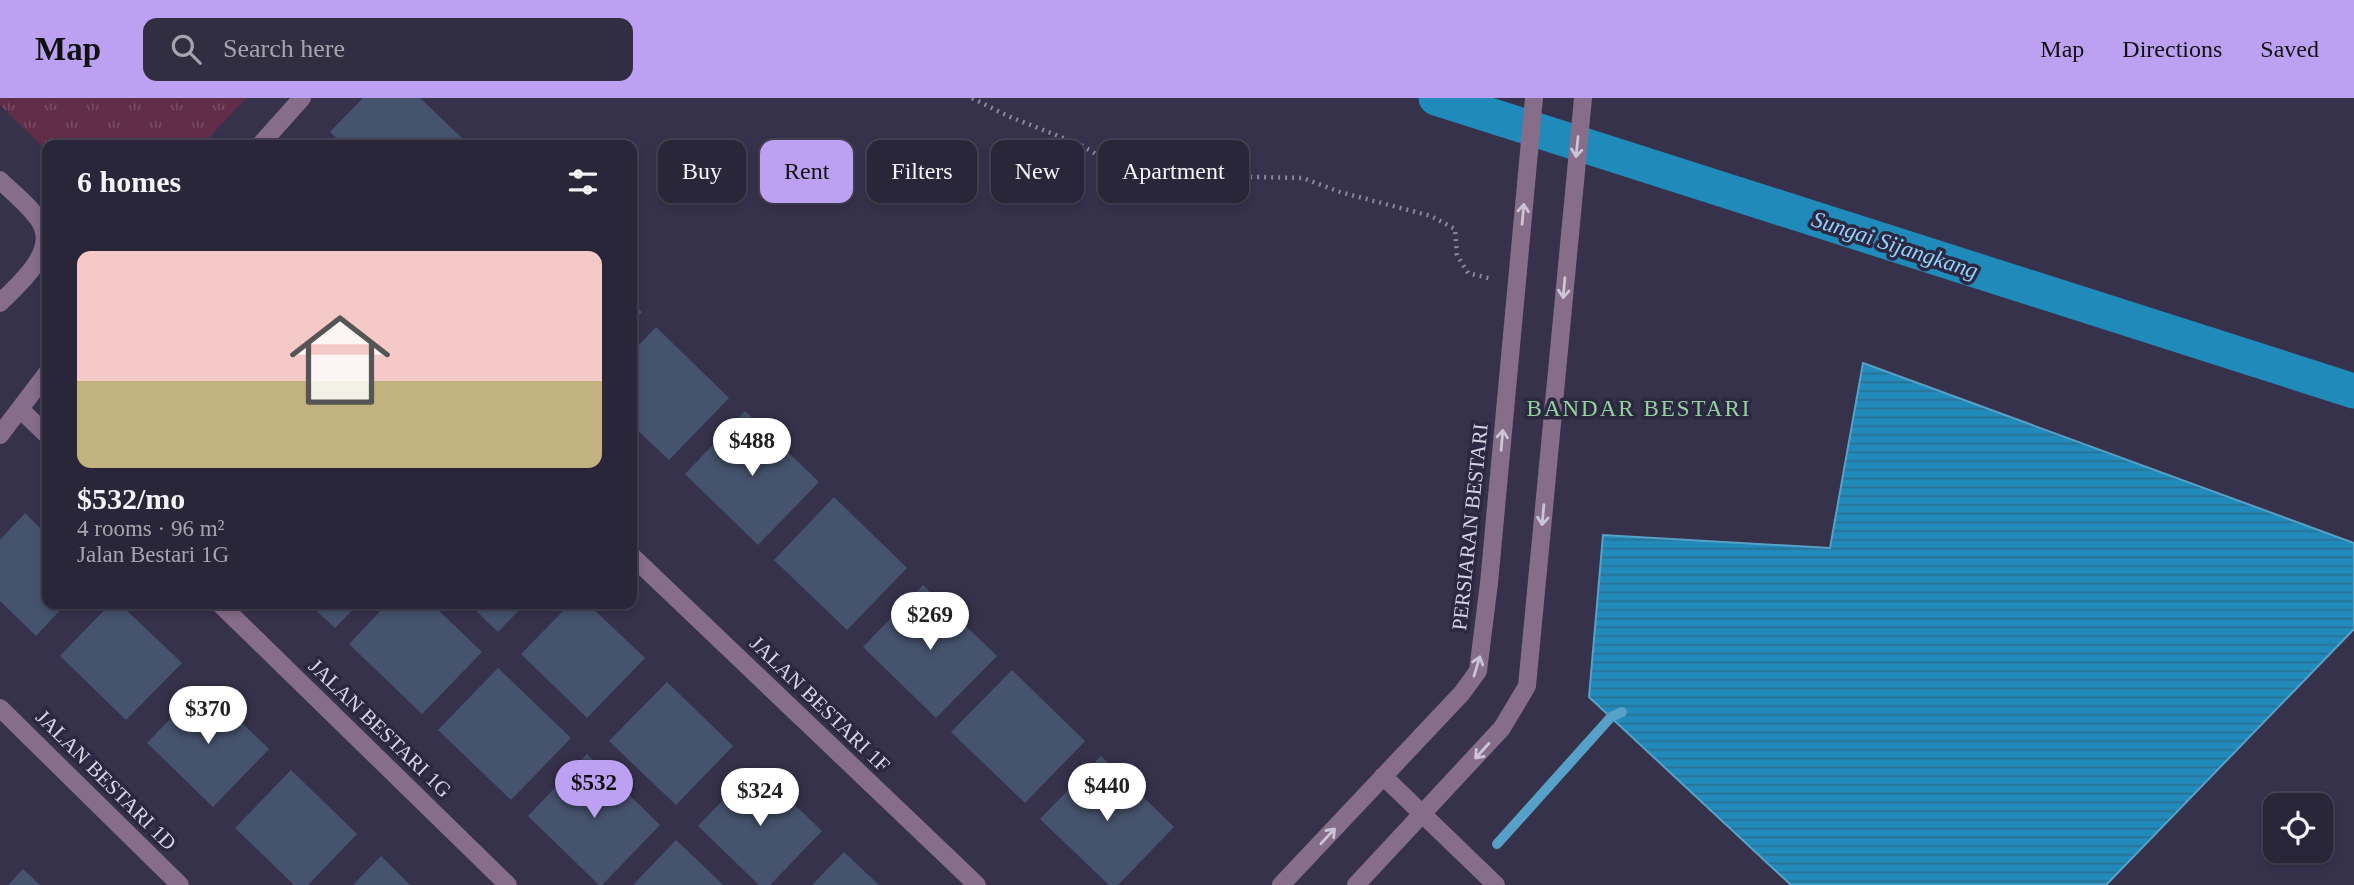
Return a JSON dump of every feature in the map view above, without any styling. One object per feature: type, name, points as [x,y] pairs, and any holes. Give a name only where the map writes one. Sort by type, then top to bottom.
[{"type":"street","points":[[264,140],[302,98]]},
{"type":"street","name":"PERSIARAN BESTARI","points":[[1281,885],[1462,693],[1478,671],[1489,583],[1534,98]]},
{"type":"street","points":[[1356,885],[1503,728],[1527,686],[1583,98]]},
{"type":"street","points":[[0,180],[28,207],[42,225]]},
{"type":"street","points":[[0,303],[24,278],[42,249]]},
{"type":"street","points":[[0,435],[42,380]]},
{"type":"street","points":[[20,409],[42,430]]},
{"type":"street","name":"JALAN BESTARI 1F","points":[[637,561],[977,885]]},
{"type":"street","name":"JALAN BESTARI 1G","points":[[225,609],[508,885]]},
{"type":"street","name":"JALAN BESTARI 1D","points":[[0,708],[180,885]]},
{"type":"street","points":[[1384,776],[1496,885]]},
{"type":"path","points":[[972,98],[1008,116],[1081,145],[1111,163],[1148,171],[1205,176],[1303,178],[1340,192],[1431,216],[1455,229],[1457,255],[1468,273],[1517,283]]},
{"type":"green space","points":[[0,98],[246,98],[207,140],[42,140],[42,146],[0,105]]},
{"type":"water","points":[[1863,363],[2354,543],[2354,629],[2106,885],[1791,885],[1589,697],[1603,535],[1830,548]]},
{"type":"building","points":[[363,98],[420,98],[464,140],[339,140],[330,132]]},
{"type":"building","points":[[656,327],[729,398],[669,460],[637,430],[637,347]]},
{"type":"building","points":[[745,411],[819,482],[758,545],[685,474]]},
{"type":"building","points":[[834,497],[907,568],[847,630],[774,560]]},
{"type":"building","points":[[25,513],[42,530],[42,609],[61,609],[36,636],[0,601],[0,540]]},
{"type":"building","points":[[923,585],[997,656],[936,718],[863,647]]},
{"type":"building","points":[[105,609],[125,609],[182,663],[126,720],[60,656]]},
{"type":"building","points":[[314,609],[353,609],[335,628]]},
{"type":"building","points":[[382,609],[437,609],[482,652],[422,714],[349,644]]},
{"type":"building","points":[[474,609],[520,609],[498,632]]},
{"type":"building","points":[[565,609],[593,609],[645,658],[587,718],[521,654]]},
{"type":"building","points":[[498,668],[571,738],[511,800],[438,730]]},
{"type":"building","points":[[1012,670],[1085,741],[1025,803],[951,732]]},
{"type":"building","points":[[667,682],[733,746],[676,805],[609,741]]},
{"type":"building","points":[[203,685],[269,749],[213,807],[147,743]]},
{"type":"building","points":[[587,754],[660,825],[602,885],[528,816]]},
{"type":"building","points":[[1101,756],[1174,827],[1118,885],[1109,885],[1040,819]]},
{"type":"building","points":[[755,767],[822,831],[770,885],[759,885],[698,826]]},
{"type":"building","points":[[291,770],[357,834],[308,885],[294,885],[235,828]]},
{"type":"building","points":[[676,840],[713,875],[723,885],[633,885]]},
{"type":"building","points":[[844,852],[879,885],[812,885]]},
{"type":"building","points":[[381,856],[410,885],[353,885]]},
{"type":"building","points":[[23,869],[40,885],[8,885]]},
{"type":"waterway","name":"Sungai Sijangkang","points":[[1436,98],[2354,391]]},
{"type":"waterway","points":[[1497,844],[1611,717],[1622,712]]},
{"type":"district","name":"BANDAR BESTARI","points":[[1639,408]]}]
